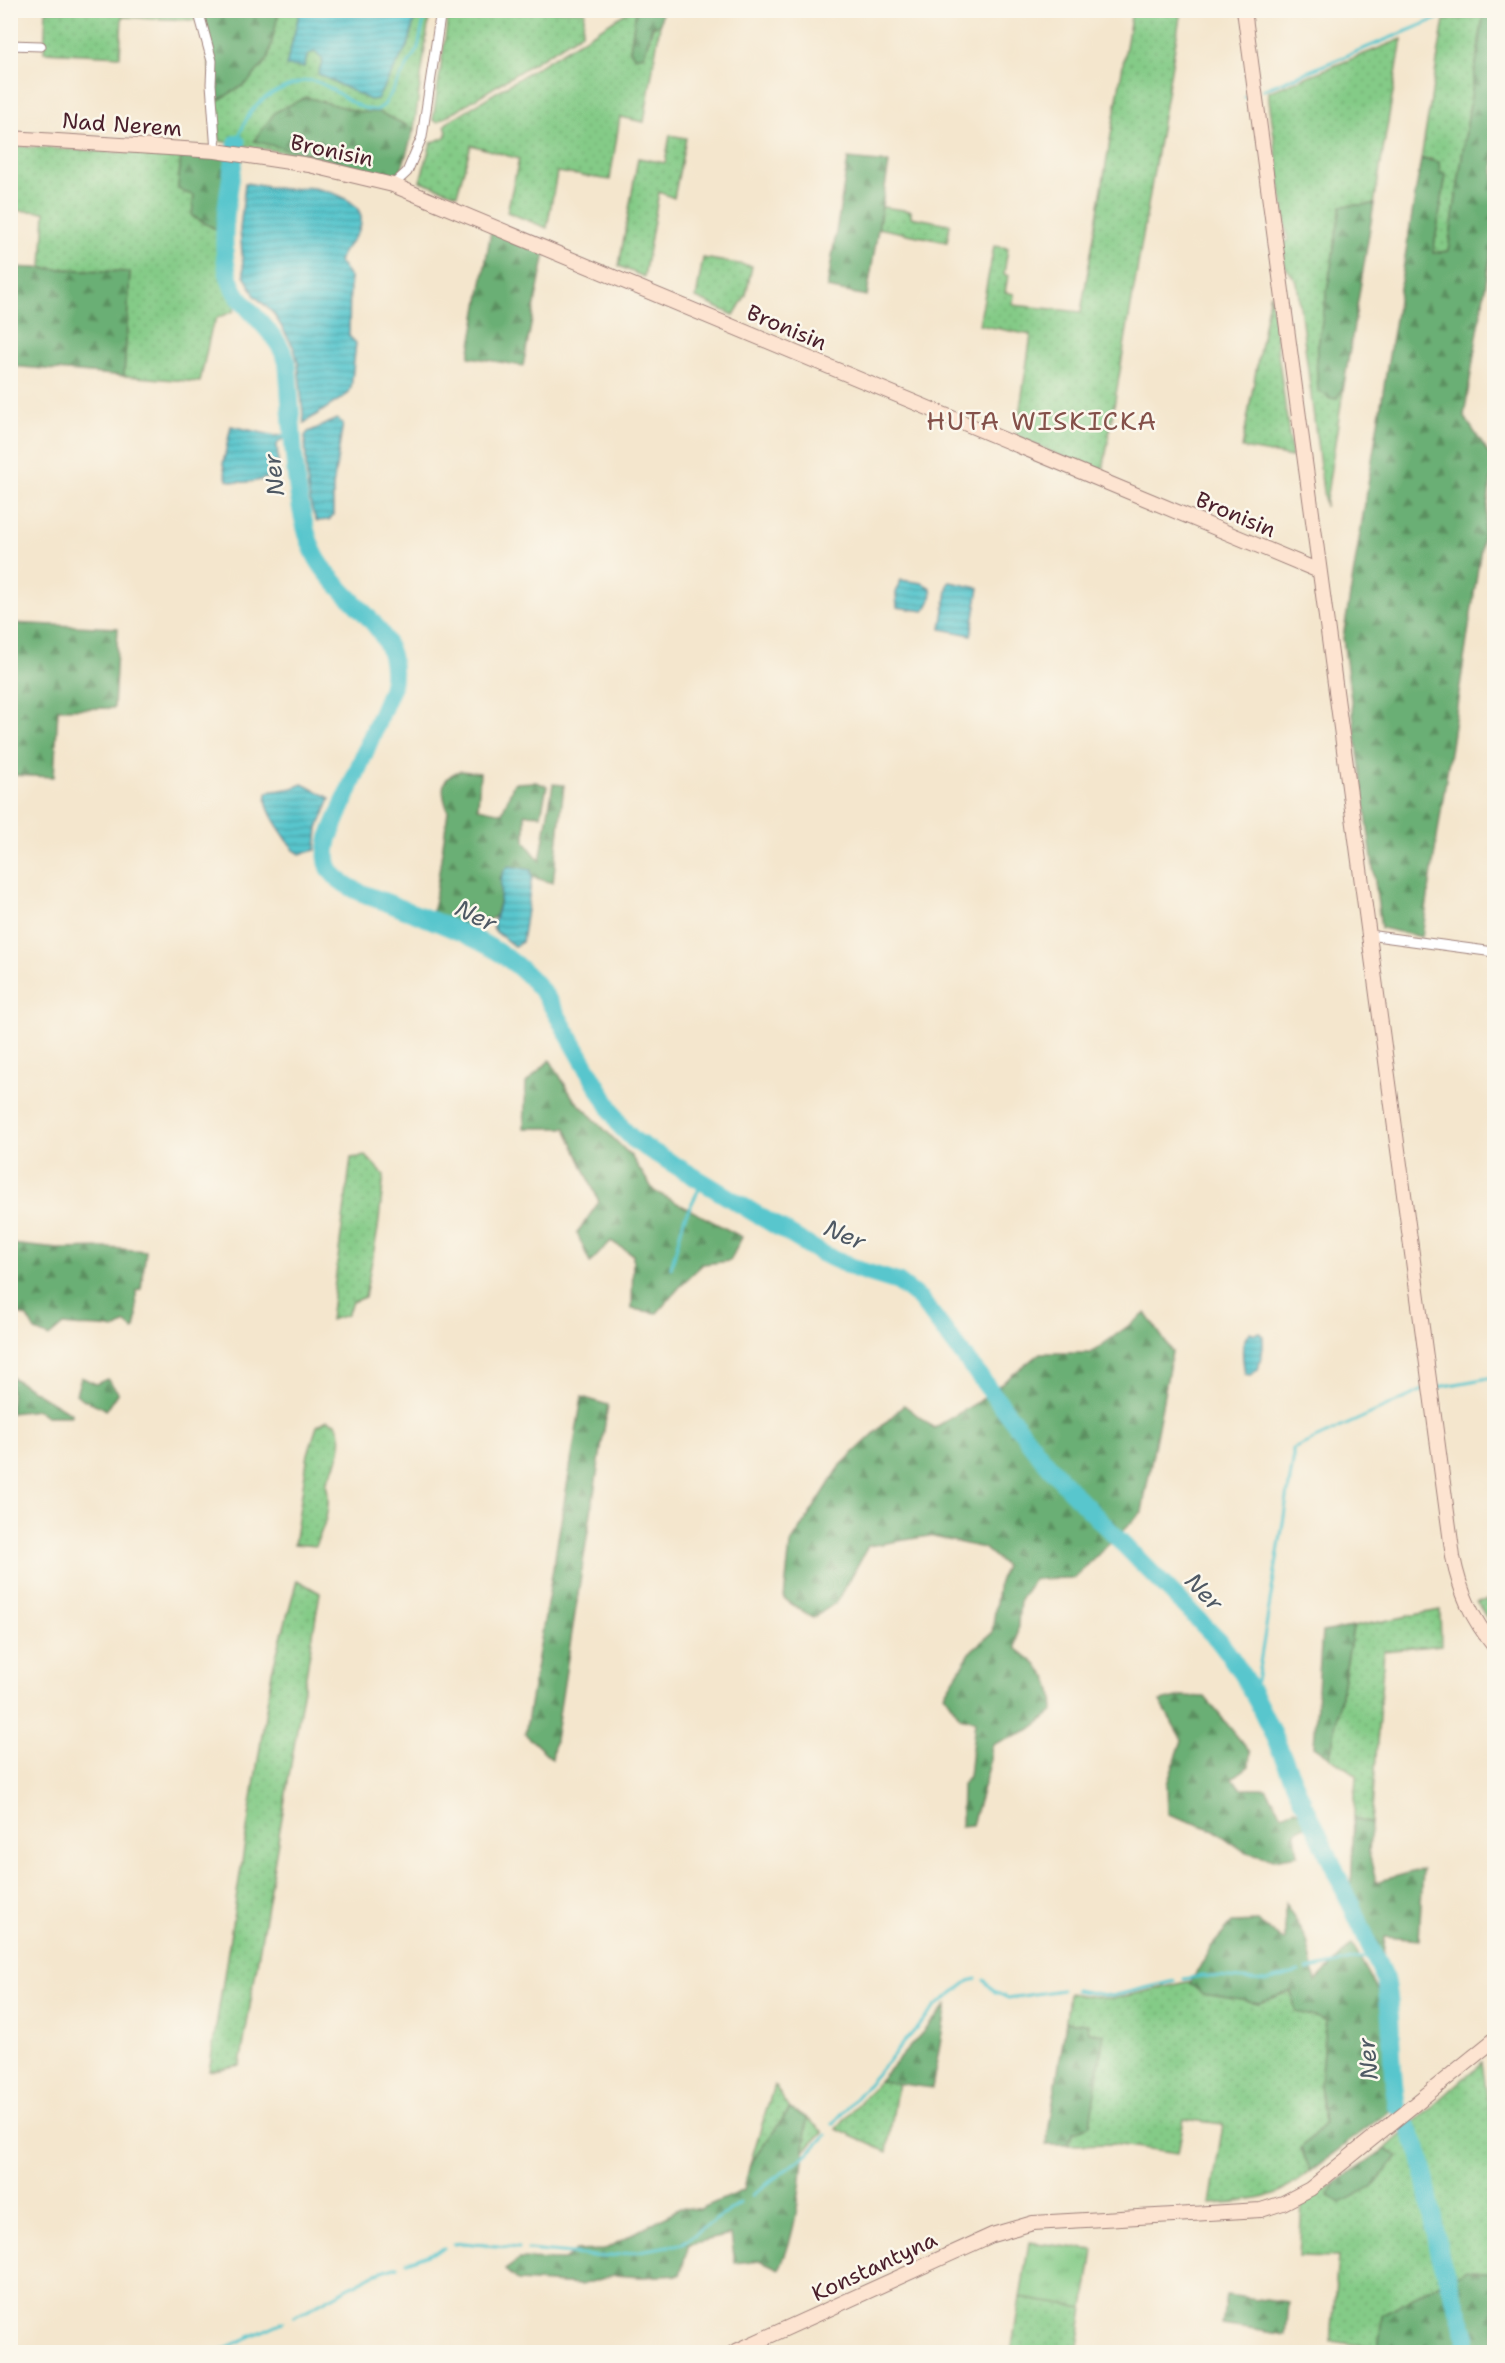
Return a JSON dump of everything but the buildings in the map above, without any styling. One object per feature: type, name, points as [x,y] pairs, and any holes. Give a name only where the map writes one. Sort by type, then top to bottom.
[{"type":"street","points":[[198,10],[212,61],[211,84],[229,153]]},
{"type":"street","points":[[393,185],[407,172],[422,137],[441,10]]},
{"type":"street","points":[[1244,10],[1453,1557],[1463,1596],[1473,1618],[1494,1647]]},
{"type":"street","points":[[10,45],[41,46]]},
{"type":"street","name":"Nad Nerem","points":[[10,138],[229,153]]},
{"type":"street","name":"Bronisin","points":[[229,153],[309,165],[393,185],[1319,571]]},
{"type":"street","points":[[1368,935],[1494,952]]},
{"type":"street","name":"Konstantyna","points":[[734,2352],[992,2235],[1033,2223],[1261,2210],[1283,2203],[1310,2189],[1494,2040]]},
{"type":"green space","points":[[449,10],[585,11],[582,33],[438,122],[433,120]]},
{"type":"green space","points":[[46,11],[193,11],[196,20],[122,17],[120,56],[44,52]]},
{"type":"green space","points":[[202,11],[430,11],[414,129],[379,113],[335,161],[220,141]]},
{"type":"green space","points":[[203,11],[279,11],[268,59],[247,83],[216,102],[215,62]]},
{"type":"green space","points":[[629,11],[636,11],[630,50],[644,55],[653,26],[660,25],[644,122],[620,117],[610,180],[557,172],[547,228],[507,212],[519,159],[471,145],[457,194],[420,181],[431,143],[445,137],[447,131],[445,125],[449,121]]},
{"type":"green space","points":[[636,11],[662,11],[660,25],[652,26],[644,55],[635,57],[630,50]]},
{"type":"green space","points":[[1132,11],[1181,11],[1103,471],[1016,436],[1031,335],[979,325],[994,246],[1008,248],[1004,274],[1008,276],[1005,292],[1014,294],[1013,305],[1081,312]]},
{"type":"green space","points":[[1484,11],[1494,11],[1494,234],[1464,416],[1494,462],[1422,937],[1381,928],[1343,638],[1421,159],[1439,162],[1440,172],[1446,174],[1433,253],[1448,251]]},
{"type":"green space","points":[[1483,16],[1448,251],[1433,253],[1446,175],[1440,172],[1431,159],[1421,159],[1444,20]]},
{"type":"green space","points":[[1402,39],[1374,204],[1341,206],[1316,359],[1337,398],[1344,385],[1325,507],[1297,282],[1285,266],[1281,242],[1288,241],[1268,92]]},
{"type":"green space","points":[[306,97],[361,112],[379,112],[414,129],[401,171],[385,178],[335,161],[254,141],[275,112]]},
{"type":"green space","points":[[670,135],[686,138],[674,198],[659,192],[644,277],[619,266],[638,158],[665,163]]},
{"type":"green space","points":[[11,146],[181,156],[178,187],[183,192],[194,195],[192,216],[219,231],[235,302],[234,311],[217,318],[211,330],[200,382],[124,376],[130,272],[42,268],[45,212],[11,210]]},
{"type":"green space","points":[[206,154],[231,160],[219,231],[192,216],[194,195],[183,192],[178,187],[181,156]]},
{"type":"green space","points":[[848,159],[889,163],[867,296],[827,288]]},
{"type":"green space","points":[[1374,204],[1344,385],[1337,398],[1330,399],[1318,390],[1316,359],[1341,206]]},
{"type":"green space","points":[[882,207],[911,211],[911,217],[950,224],[947,242],[878,228]]},
{"type":"green space","points":[[491,231],[545,253],[523,366],[469,357]]},
{"type":"green space","points":[[703,258],[752,266],[746,295],[734,315],[696,298]]},
{"type":"green space","points":[[10,267],[130,272],[124,376],[11,366]]},
{"type":"green space","points":[[1270,293],[1292,457],[1242,448]]},
{"type":"green space","points":[[10,623],[118,628],[114,708],[58,709],[54,777],[11,775]]},
{"type":"green space","points":[[460,771],[480,773],[478,808],[502,813],[514,783],[536,782],[547,786],[541,815],[525,814],[525,842],[540,861],[553,784],[564,785],[553,883],[532,877],[532,874],[501,878],[501,896],[495,917],[475,925],[453,921],[433,912],[448,811],[443,792],[444,786],[448,778]]},
{"type":"green space","points":[[550,1060],[573,1098],[631,1156],[654,1191],[742,1237],[730,1261],[703,1264],[657,1313],[632,1309],[633,1255],[611,1241],[590,1263],[577,1233],[599,1202],[566,1128],[524,1128],[526,1083]]},
{"type":"green space","points":[[366,1156],[384,1175],[378,1229],[365,1297],[352,1302],[347,1315],[330,1320],[351,1158]]},
{"type":"green space","points":[[11,1244],[58,1249],[108,1248],[146,1251],[141,1289],[136,1291],[135,1329],[133,1330],[126,1323],[115,1329],[63,1325],[49,1337],[35,1331],[27,1317],[14,1312],[19,1332],[11,1332]]},
{"type":"green space","points":[[1146,1313],[1172,1352],[1142,1512],[1074,1578],[1034,1579],[1020,1600],[1016,1648],[1045,1674],[1051,1689],[1054,1711],[1031,1729],[992,1745],[989,1767],[972,1825],[961,1826],[962,1785],[969,1776],[975,1721],[960,1717],[944,1694],[972,1650],[992,1633],[999,1582],[1005,1566],[984,1548],[929,1536],[868,1546],[838,1601],[813,1618],[784,1599],[790,1545],[841,1465],[904,1405],[934,1428],[978,1402],[1040,1353],[1091,1353]]},
{"type":"green space","points":[[11,1377],[72,1416],[46,1416],[38,1410],[11,1413]]},
{"type":"green space","points":[[81,1377],[96,1384],[107,1379],[118,1392],[106,1410],[76,1394]]},
{"type":"green space","points":[[582,1397],[608,1405],[552,1759],[525,1734]]},
{"type":"green space","points":[[327,1420],[336,1423],[341,1446],[334,1469],[326,1483],[328,1500],[326,1516],[315,1546],[294,1544],[308,1454],[317,1426]]},
{"type":"green space","points":[[297,1580],[320,1593],[240,2065],[209,2071],[272,1671]]},
{"type":"green space","points":[[1494,1599],[1494,1630],[1477,1602]]},
{"type":"green space","points":[[1440,1610],[1441,1645],[1384,1651],[1371,1824],[1354,1817],[1356,1775],[1330,1757],[1353,1627]]},
{"type":"green space","points":[[1353,1627],[1330,1757],[1314,1746],[1322,1632]]},
{"type":"green space","points":[[1182,1696],[1205,1697],[1250,1752],[1249,1766],[1233,1778],[1240,1788],[1266,1788],[1282,1814],[1295,1809],[1306,1816],[1308,1824],[1295,1832],[1298,1855],[1274,1859],[1244,1851],[1214,1830],[1168,1814],[1167,1784],[1182,1740],[1160,1701]]},
{"type":"green space","points":[[1354,1817],[1371,1824],[1369,1853],[1376,1882],[1423,1869],[1419,1940],[1385,1937],[1382,1963],[1351,1891]]},
{"type":"green space","points":[[1285,1903],[1307,1940],[1316,1982],[1352,1944],[1382,1998],[1392,2101],[1392,2109],[1310,2171],[1301,2148],[1324,2124],[1320,2083],[1326,2020],[1296,2012],[1291,1991],[1259,2003],[1203,1994],[1190,1984],[1211,1947],[1232,1923],[1258,1922],[1285,1941]]},
{"type":"green space","points":[[1192,1981],[1190,1984],[1259,2003],[1291,1991],[1296,2012],[1326,2019],[1320,2083],[1324,2124],[1301,2148],[1310,2171],[1275,2194],[1251,2200],[1210,2204],[1223,2124],[1184,2119],[1178,2153],[1112,2144],[1067,2145],[1104,2034],[1089,2032],[1087,2024],[1066,2022],[1069,1993],[1112,1999]]},
{"type":"green space","points":[[947,2005],[932,2088],[879,2081]]},
{"type":"green space","points":[[1066,2022],[1087,2024],[1089,2032],[1104,2034],[1090,2125],[1073,2132],[1067,2145],[1046,2145]]},
{"type":"green space","points":[[1482,2062],[1494,2144],[1494,2273],[1465,2271],[1383,2314],[1378,2348],[1331,2341],[1338,2257],[1299,2256],[1302,2203],[1337,2182],[1328,2196],[1397,2156],[1385,2149]]},
{"type":"green space","points":[[879,2081],[898,2082],[887,2152],[836,2129]]},
{"type":"green space","points":[[774,2085],[790,2109],[750,2164]]},
{"type":"green space","points":[[790,2109],[807,2118],[796,2215],[792,2235],[779,2269],[760,2260],[735,2263],[731,2235],[689,2244],[680,2275],[642,2277],[614,2275],[581,2285],[518,2281],[505,2270],[520,2259],[564,2260],[576,2251],[604,2250],[680,2208],[700,2209],[744,2190],[750,2164]]},
{"type":"green space","points":[[807,2118],[823,2132],[804,2151]]},
{"type":"green space","points":[[1385,2149],[1398,2156],[1375,2185],[1341,2203],[1328,2196],[1337,2182]]},
{"type":"green space","points":[[1029,2242],[1093,2250],[1084,2308],[1020,2298]]},
{"type":"green space","points":[[1465,2270],[1494,2273],[1494,2352],[1378,2352],[1382,2314]]},
{"type":"green space","points":[[1226,2295],[1289,2303],[1286,2335],[1222,2325]]},
{"type":"green space","points":[[1020,2298],[1084,2308],[1077,2352],[1011,2352]]},
{"type":"water","points":[[300,11],[416,11],[409,43],[377,99],[370,100],[318,74],[323,60],[315,52],[308,54],[304,67],[286,66]]},
{"type":"water","points":[[245,183],[286,189],[310,188],[327,191],[349,201],[359,211],[361,218],[361,225],[356,236],[344,251],[339,262],[350,277],[349,336],[356,343],[351,388],[348,394],[304,423],[298,363],[294,348],[274,314],[255,296],[244,275],[240,230]]},
{"type":"water","points":[[337,419],[343,423],[333,487],[333,515],[329,520],[317,521],[313,514],[309,493],[305,436],[308,432]]},
{"type":"water","points":[[231,426],[276,436],[285,434],[285,437],[277,444],[279,473],[254,481],[227,480],[223,464]]},
{"type":"water","points":[[901,580],[922,583],[931,588],[932,595],[924,611],[897,607],[896,593]]},
{"type":"water","points":[[950,582],[979,588],[971,635],[941,629]]},
{"type":"water","points":[[302,784],[330,799],[318,828],[316,850],[300,854],[294,850],[270,813],[266,798],[268,792],[293,788]]},
{"type":"water","points":[[509,866],[531,870],[532,877],[522,942],[514,946],[493,927],[502,876]]},
{"type":"water","points":[[1250,1332],[1255,1334],[1259,1332],[1263,1337],[1263,1348],[1258,1370],[1250,1375],[1245,1374],[1243,1352],[1244,1341]]},
{"type":"waterway","name":"Ner","points":[[237,143],[245,122],[255,106],[270,94],[302,82],[311,81],[322,84],[360,107],[377,110],[384,105],[418,48],[426,10]]},
{"type":"waterway","points":[[1263,90],[1446,15],[1494,13]]},
{"type":"waterway","name":"Ner","points":[[237,143],[225,222],[224,243],[230,281],[238,296],[278,344],[287,362],[295,467],[304,522],[311,546],[321,565],[333,580],[372,621],[390,651],[393,669],[391,690],[329,838],[327,858],[331,872],[353,889],[477,940],[517,965],[549,1001],[621,1127],[635,1141],[821,1253],[859,1270],[898,1282],[920,1299],[1042,1458],[1071,1491],[1218,1640],[1255,1697],[1302,1800]]},
{"type":"waterway","points":[[671,1268],[684,1219],[702,1183]]},
{"type":"waterway","points":[[1439,1387],[1494,1377]]},
{"type":"waterway","points":[[1252,1689],[1257,1681],[1293,1462],[1293,1449],[1423,1390]]},
{"type":"waterway","name":"Ner","points":[[1307,1809],[1385,1979],[1390,2011],[1397,2106]]},
{"type":"waterway","points":[[1307,1970],[1374,1955]]},
{"type":"waterway","points":[[1184,1979],[1202,1976],[1267,1981],[1299,1972]]},
{"type":"waterway","points":[[833,2124],[936,2006],[969,1981],[976,1979]]},
{"type":"waterway","points":[[984,1980],[995,1992],[1008,1998],[1062,1990]]},
{"type":"waterway","points":[[1075,1990],[1112,1996],[1175,1981]]},
{"type":"waterway","name":"Ner","points":[[1407,2124],[1421,2156],[1440,2255],[1467,2336],[1465,2352]]},
{"type":"waterway","points":[[751,2196],[812,2150],[826,2135]]},
{"type":"waterway","points":[[528,2250],[604,2257],[681,2244],[740,2203]]},
{"type":"waterway","points":[[454,2244],[519,2248]]},
{"type":"waterway","points":[[407,2262],[444,2248]]},
{"type":"waterway","points":[[294,2317],[374,2274],[397,2266]]},
{"type":"waterway","points":[[216,2352],[283,2322]]},
{"type":"district","name":"HUTA WISKICKA","points":[[1042,421]]}]
